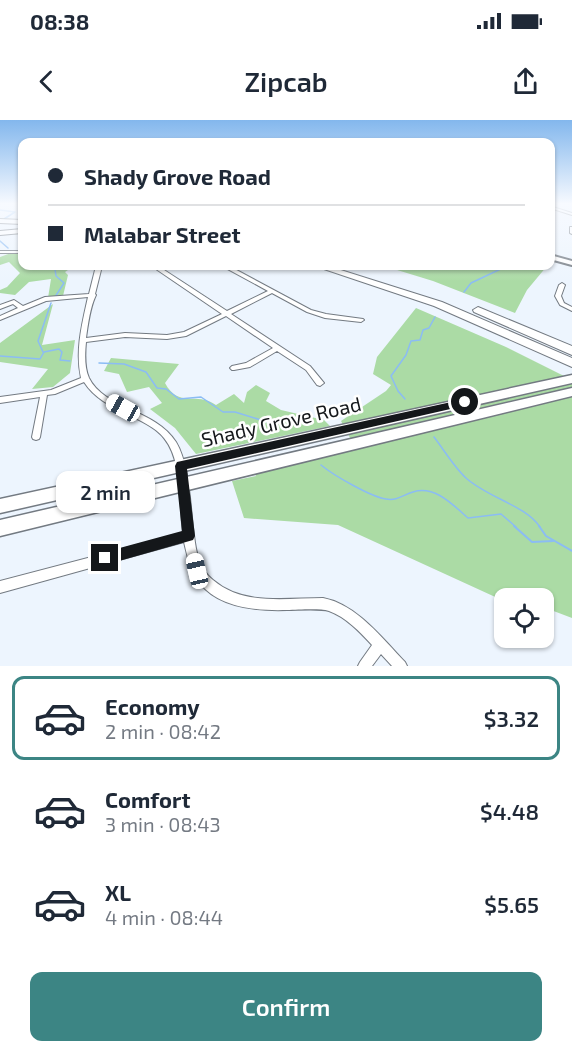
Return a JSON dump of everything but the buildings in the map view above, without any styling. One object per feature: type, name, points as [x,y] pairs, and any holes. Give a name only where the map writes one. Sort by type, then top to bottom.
[{"type":"highway","points":[[0,232],[18,231]]},
{"type":"highway","points":[[332,270],[438,304],[572,363]]},
{"type":"highway","points":[[359,270],[452,300],[572,351]]},
{"type":"main road","name":"Shady Grove Road","points":[[0,506],[572,379]]},
{"type":"main road","name":"Shady Grove Road","points":[[0,528],[572,392]]},
{"type":"street","points":[[0,252],[18,252]]},
{"type":"street","points":[[555,258],[572,263]]},
{"type":"street","points":[[98,270],[84,340],[82,362],[86,379],[106,399],[166,435],[173,444],[181,466],[189,536],[197,571],[205,581],[225,596],[246,603],[327,605],[354,620],[401,666]]},
{"type":"street","points":[[160,270],[308,368],[320,383]]},
{"type":"street","points":[[233,270],[309,311],[332,317],[360,320]]},
{"type":"street","points":[[562,285],[558,296],[562,304],[572,309]]},
{"type":"street","points":[[84,340],[124,335],[174,337],[190,333],[272,291]]},
{"type":"street","points":[[0,318],[45,299],[93,296]]},
{"type":"street","points":[[0,308],[14,302],[22,308]]},
{"type":"street","points":[[234,368],[248,365],[277,348]]},
{"type":"street","points":[[0,400],[44,393],[86,379]]},
{"type":"street","points":[[36,437],[44,393]]},
{"type":"street","points":[[0,587],[189,536]]},
{"type":"street","points":[[364,666],[380,645]]},
{"type":"green space","points":[[11,253],[18,254],[18,270],[68,270],[65,272],[68,275],[63,296],[48,298],[51,279],[29,282],[15,295],[0,293],[0,290],[7,287],[20,273],[9,262],[0,265],[0,257]]},
{"type":"green space","points":[[397,270],[544,270],[527,290],[515,313],[433,281]]},
{"type":"green space","points":[[53,304],[42,345],[75,340],[70,373],[53,387],[32,389],[48,369],[0,362],[0,343]]},
{"type":"green space","points":[[416,308],[506,347],[572,380],[572,618],[554,611],[554,588],[494,588],[494,596],[338,525],[244,518],[232,481],[256,476],[255,473],[356,449],[341,421],[386,391],[391,385],[373,374],[377,357]]},
{"type":"green space","points":[[111,358],[179,364],[165,383],[170,391],[182,398],[202,399],[216,405],[234,394],[244,403],[247,392],[256,385],[270,393],[266,401],[281,410],[324,420],[330,426],[196,454],[175,428],[150,409],[162,403],[149,387],[127,392],[119,374],[104,371]]},
{"type":"waterway","points":[[0,241],[8,248]]},
{"type":"waterway","points":[[55,270],[56,276],[64,283],[55,297]]},
{"type":"waterway","points":[[464,292],[471,283],[499,270]]},
{"type":"waterway","points":[[43,352],[38,341],[51,303]]},
{"type":"waterway","points":[[405,399],[398,391],[391,376],[406,355],[411,341],[420,340],[423,330],[429,328],[435,317]]},
{"type":"waterway","points":[[0,356],[40,359],[44,352],[59,349],[62,352],[60,360],[70,361]]},
{"type":"waterway","points":[[99,363],[124,364],[146,372],[157,388],[166,389],[179,399],[201,397],[223,412],[235,412],[277,425]]},
{"type":"waterway","points":[[434,437],[466,478],[516,507],[540,527]]},
{"type":"waterway","points":[[321,465],[352,485],[379,497],[393,499],[413,492],[429,491],[450,502],[468,518],[501,514],[516,527]]},
{"type":"waterway","points":[[514,526],[532,542],[553,541]]},
{"type":"waterway","points":[[539,526],[546,536],[572,551]]},
{"type":"route","points":[[105,558],[189,536],[181,466],[465,402]]}]
